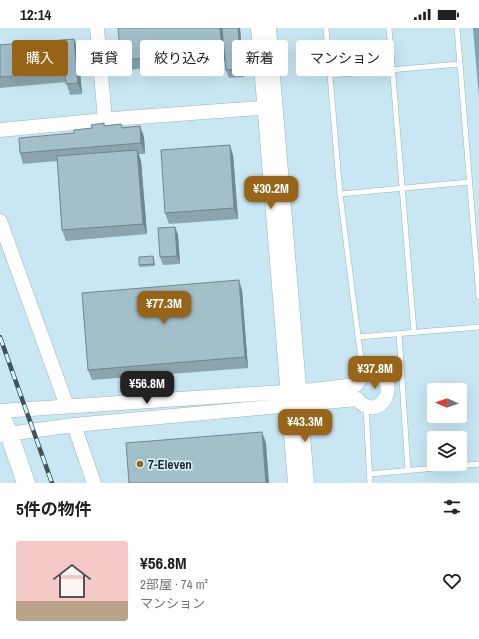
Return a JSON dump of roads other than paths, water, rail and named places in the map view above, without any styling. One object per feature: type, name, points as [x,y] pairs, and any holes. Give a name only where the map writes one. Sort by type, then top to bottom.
[{"type":"highway","points":[[0,414],[4,434],[26,483]]},
{"type":"street","points":[[97,28],[104,120]]},
{"type":"street","points":[[258,28],[270,107],[294,398],[307,483]]},
{"type":"street","points":[[269,28],[270,107]]},
{"type":"street","points":[[0,130],[270,107]]},
{"type":"street","points":[[0,221],[68,406]]},
{"type":"street","points":[[0,411],[68,406],[294,398],[357,399],[366,406],[376,407],[385,400],[388,389],[387,384],[380,376],[369,374],[359,379],[356,385],[294,398],[4,434]]},
{"type":"street","points":[[294,398],[295,483]]},
{"type":"street","points":[[74,425],[94,483]]},
{"type":"lane","points":[[326,28],[327,40]]},
{"type":"lane","points":[[389,28],[390,40]]},
{"type":"lane","points":[[457,28],[479,297]]},
{"type":"lane","points":[[394,70],[460,64]]},
{"type":"lane","points":[[330,76],[340,194],[363,376]]},
{"type":"lane","points":[[393,76],[414,332]]},
{"type":"lane","points":[[340,194],[469,182]]},
{"type":"lane","points":[[358,337],[479,327]]},
{"type":"lane","points":[[399,334],[408,470]]},
{"type":"lane","points":[[366,406],[370,483]]},
{"type":"lane","points":[[370,474],[479,464]]},
{"type":"water","points":[[473,28],[479,28],[479,98]]},
{"type":"railway","points":[[0,337],[52,483]]},
{"type":"place","name":"7-Eleven","points":[[140,464]]}]
